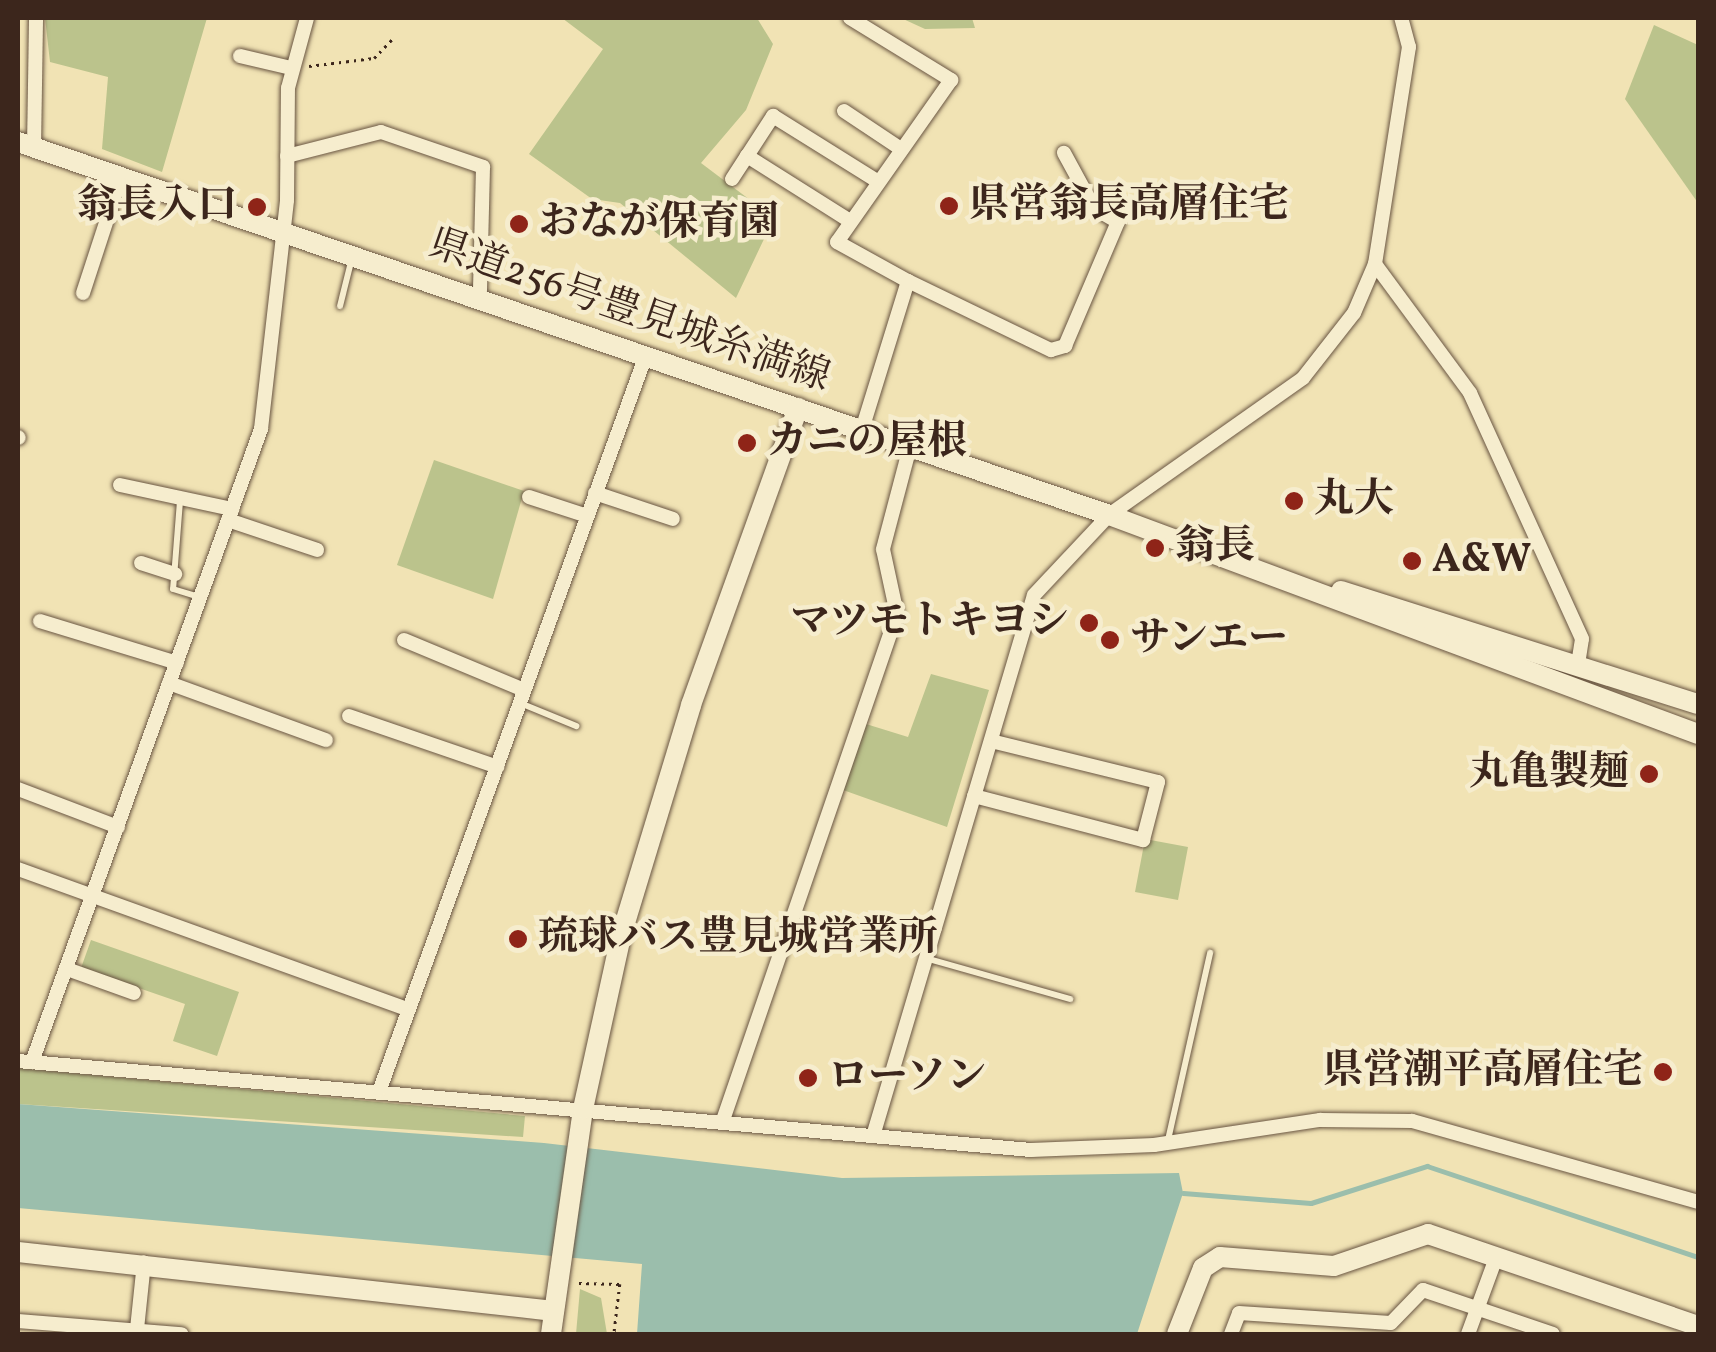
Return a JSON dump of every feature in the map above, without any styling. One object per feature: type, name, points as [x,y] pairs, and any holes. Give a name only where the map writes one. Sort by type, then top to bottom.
[{"type":"main road","name":"県道256号豊見城糸満線","points":[[26,145],[480,294],[1272,572],[1698,734]]},
{"type":"main road","points":[[551,1334],[583,1110],[644,853],[798,408]]},
{"type":"main road","name":"県道256号豊見城糸満線","points":[[1272,572],[1578,663],[1698,704]]},
{"type":"main road","points":[[1177,1334],[1203,1268],[1220,1256],[1334,1266],[1428,1234],[1698,1326]]},
{"type":"main road","points":[[18,1252],[144,1262],[554,1311]]},
{"type":"street","points":[[26,145],[36,18]]},
{"type":"street","points":[[306,18],[292,68],[284,232],[261,429],[94,896],[25,1061],[380,1088],[1031,1150],[1168,1142],[1320,1120],[1412,1121],[1698,1202]]},
{"type":"street","points":[[850,18],[951,80],[850,220],[836,242],[842,249],[1061,350],[1118,222],[1094,208],[1064,153]]},
{"type":"street","points":[[873,1136],[1034,595],[1109,515],[1303,378],[1354,313],[1375,264],[1409,48],[1401,18]]},
{"type":"street","points":[[240,56],[292,68]]},
{"type":"street","points":[[844,111],[901,148]]},
{"type":"street","points":[[732,179],[773,116],[876,182]]},
{"type":"street","points":[[287,156],[381,132],[483,167],[480,294]]},
{"type":"street","points":[[747,156],[850,220]]},
{"type":"street","points":[[84,293],[121,177]]},
{"type":"street","points":[[1375,264],[1470,393],[1582,640],[1578,663]]},
{"type":"street","points":[[862,430],[908,281]]},
{"type":"street","points":[[380,1088],[646,355]]},
{"type":"street","points":[[722,1123],[897,614],[883,548],[910,447]]},
{"type":"street","points":[[120,485],[230,514],[316,550]]},
{"type":"street","points":[[596,493],[673,519]]},
{"type":"street","points":[[529,496],[587,516]]},
{"type":"street","points":[[141,563],[176,574]]},
{"type":"street","points":[[40,621],[177,663]]},
{"type":"street","points":[[404,640],[522,696]]},
{"type":"street","points":[[169,683],[326,740]]},
{"type":"street","points":[[349,716],[498,766]]},
{"type":"street","points":[[974,796],[1143,840],[1158,782],[990,741]]},
{"type":"street","points":[[18,789],[118,827]]},
{"type":"street","points":[[18,869],[408,1009]]},
{"type":"street","points":[[66,970],[134,993]]},
{"type":"street","points":[[1468,1334],[1498,1255]]},
{"type":"street","points":[[138,1329],[144,1262]]},
{"type":"street","points":[[1231,1334],[1240,1313],[1316,1317],[1389,1329],[1423,1290],[1551,1334]]},
{"type":"street","points":[[1309,1334],[1316,1317]]},
{"type":"street","points":[[18,1321],[94,1331],[138,1329],[181,1334]]},
{"type":"lane","points":[[340,306],[353,254]]},
{"type":"lane","points":[[180,501],[173,589],[200,598]]},
{"type":"lane","points":[[522,696],[576,726]]},
{"type":"lane","points":[[1168,1142],[1210,953]]},
{"type":"lane","points":[[924,958],[1070,999]]},
{"type":"path","points":[[292,68],[374,58],[393,38]]},
{"type":"path","points":[[558,1276],[620,1284],[614,1334]]},
{"type":"green space","points":[[45,18],[207,18],[162,172],[102,149],[108,77],[50,62]]},
{"type":"green space","points":[[562,18],[757,18],[773,44],[746,110],[701,163],[774,218],[736,298],[620,203],[592,199],[529,154],[603,49]]},
{"type":"green space","points":[[901,18],[972,18],[975,28],[925,29]]},
{"type":"green space","points":[[1654,25],[1698,45],[1698,203],[1625,99]]},
{"type":"green space","points":[[434,460],[524,491],[493,599],[397,565]]},
{"type":"green space","points":[[931,674],[989,690],[947,827],[843,790],[866,724],[908,737]]},
{"type":"green space","points":[[1145,839],[1188,847],[1178,900],[1135,892]]},
{"type":"green space","points":[[91,940],[239,992],[217,1056],[173,1041],[185,1004],[81,968]]},
{"type":"green space","points":[[18,1068],[525,1116],[523,1137],[18,1104]]},
{"type":"green space","points":[[580,1289],[601,1298],[607,1334],[576,1334]]},
{"type":"shaded area","points":[[18,1104],[544,1143],[842,1178],[1179,1173],[1183,1193],[1137,1334],[637,1334],[642,1264],[18,1208]]},
{"type":"waterway","points":[[1183,1193],[1311,1203],[1427,1166],[1698,1257]]},
{"type":"place","name":"県営翁長高層住宅","points":[[949,206]]},
{"type":"place","name":"翁長入口","points":[[257,207]]},
{"type":"place","name":"おなが保育園","points":[[519,224]]},
{"type":"place","name":"カニの屋根","points":[[747,443]]},
{"type":"place","name":"丸大","points":[[1294,501]]},
{"type":"place","name":"翁長","points":[[1155,548]]},
{"type":"place","name":"A&W","points":[[1412,561]]},
{"type":"place","name":"マツモトキヨシ","points":[[1089,623]]},
{"type":"place","name":"サンエー","points":[[1110,640]]},
{"type":"place","name":"丸亀製麺","points":[[1649,774]]},
{"type":"place","name":"琉球バス豊見城営業所","points":[[518,939]]},
{"type":"place","name":"県営潮平高層住宅","points":[[1663,1072]]},
{"type":"place","name":"ローソン","points":[[808,1078]]}]
